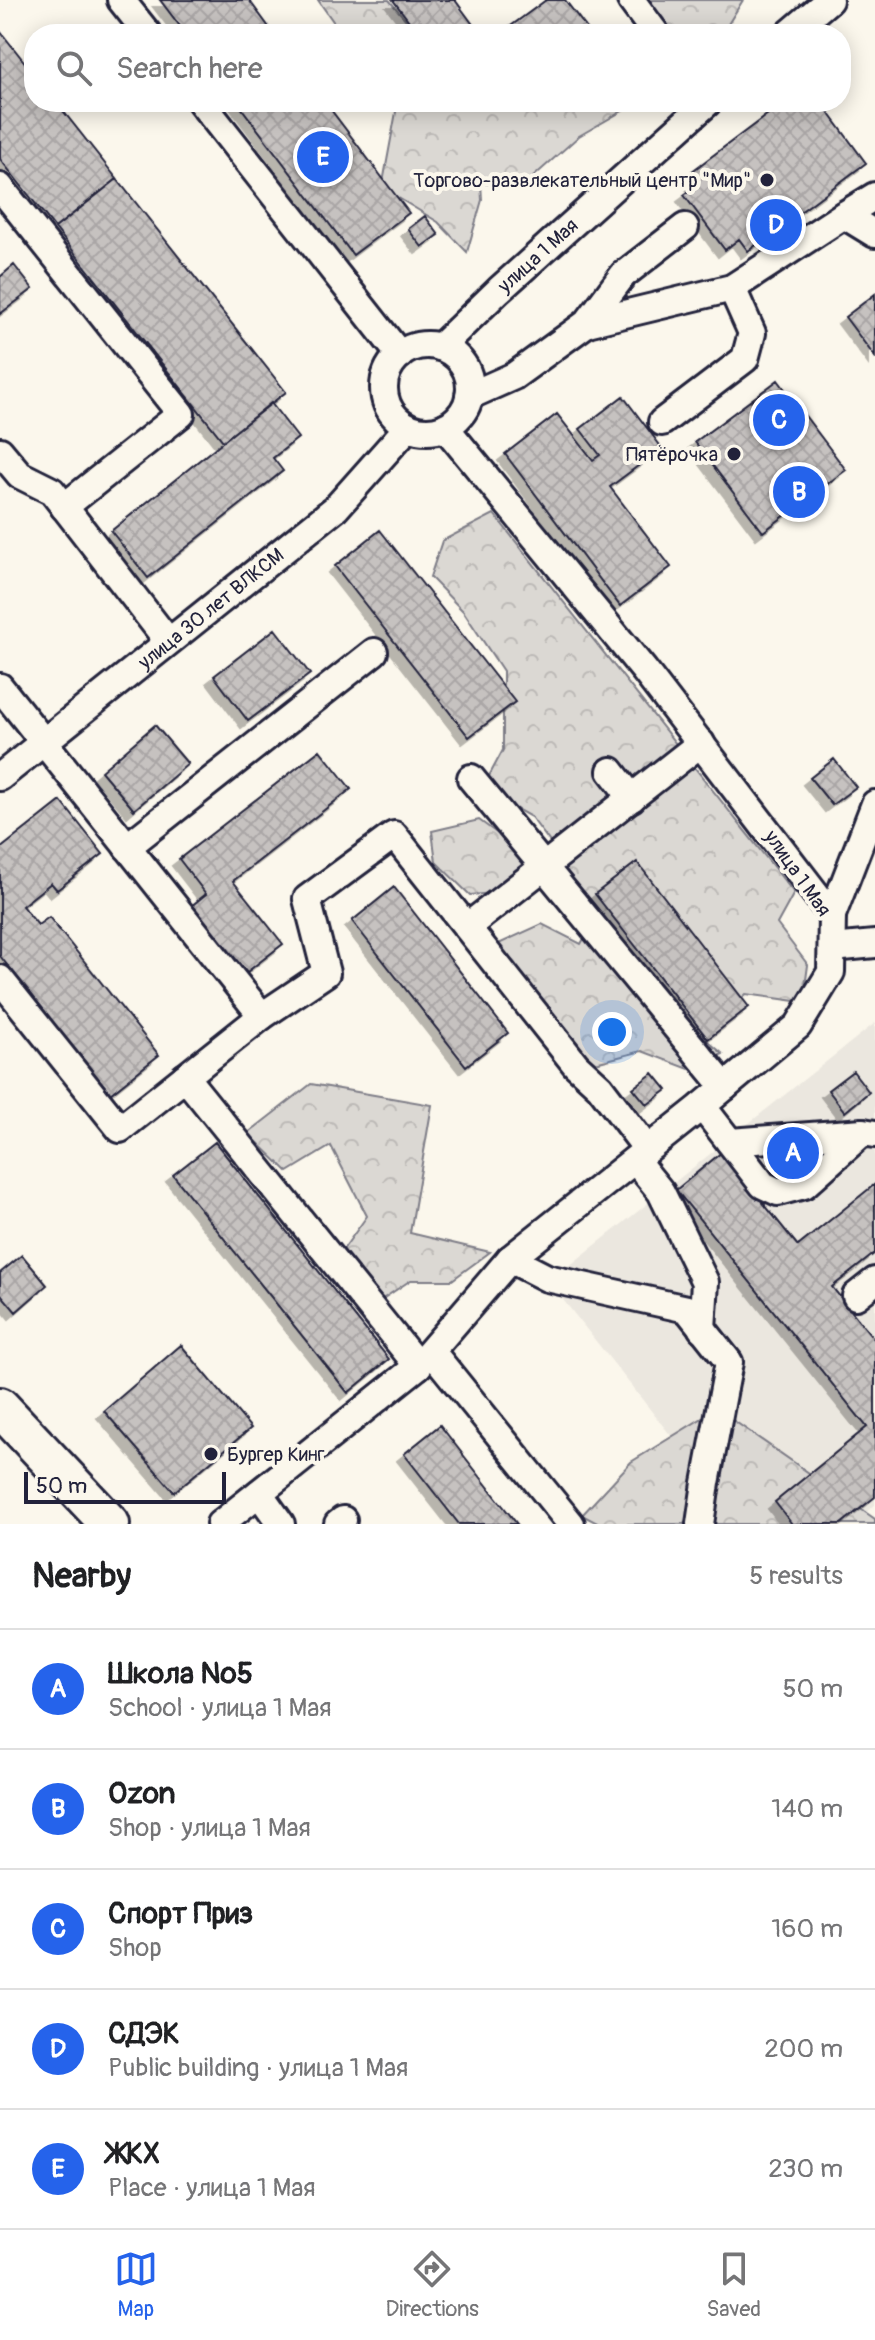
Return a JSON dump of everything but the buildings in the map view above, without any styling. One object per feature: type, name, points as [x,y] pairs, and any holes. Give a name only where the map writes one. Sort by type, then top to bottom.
[{"type":"highway","points":[[0,1407],[110,1524]]},
{"type":"street","points":[[121,0],[140,24]]},
{"type":"street","points":[[631,0],[649,24]]},
{"type":"street","points":[[801,24],[829,0]]},
{"type":"street","points":[[209,112],[400,355]]},
{"type":"street","name":"улица 1 Мая","points":[[440,347],[696,112]]},
{"type":"street","points":[[0,187],[181,414],[64,507]]},
{"type":"street","points":[[587,323],[732,288],[875,196]]},
{"type":"street","points":[[844,215],[875,234]]},
{"type":"street","points":[[469,396],[514,376],[587,323],[623,275],[685,227]]},
{"type":"street","points":[[662,422],[745,359],[752,333],[732,288]]},
{"type":"street","points":[[440,347],[460,361],[467,372],[469,396],[465,409],[456,420],[433,431],[420,431],[396,419],[384,394],[385,379],[390,366],[412,348],[440,347]]},
{"type":"street","name":"улица 30 лет ВЛКСМ","points":[[0,777],[336,508],[408,427]]},
{"type":"street","name":"улица 1 Мая","points":[[220,1524],[425,1359],[510,1259],[798,1026],[831,972],[832,915],[644,670],[445,427]]},
{"type":"street","points":[[0,451],[20,475],[52,491],[168,641]]},
{"type":"street","points":[[127,847],[374,652]]},
{"type":"street","points":[[0,687],[262,1016]]},
{"type":"street","points":[[467,927],[701,743]]},
{"type":"street","points":[[611,771],[632,798]]},
{"type":"street","points":[[471,778],[725,1087]]},
{"type":"street","points":[[832,915],[875,804]]},
{"type":"street","points":[[0,979],[120,1129],[262,1016],[326,973],[307,899],[394,835],[576,1065],[600,1087],[641,1154],[705,1282],[702,1329]]},
{"type":"street","points":[[832,948],[875,944]]},
{"type":"street","points":[[185,1077],[425,1359],[571,1524]]},
{"type":"street","points":[[702,1106],[763,1185],[778,1192],[804,1185],[869,1133]]},
{"type":"street","points":[[730,1142],[869,1133]]},
{"type":"street","points":[[510,1259],[547,1278],[687,1309],[729,1362],[700,1524]]},
{"type":"street","points":[[259,1493],[281,1524]]},
{"type":"shaded area","points":[[875,1023],[875,1505],[852,1524],[741,1524],[549,1282]]},
{"type":"green space","points":[[318,0],[389,0],[409,24],[335,24]]},
{"type":"green space","points":[[626,0],[743,0],[728,24],[649,24]]},
{"type":"green space","points":[[396,112],[621,112],[579,136],[522,187],[481,183],[482,200],[467,252],[438,222],[382,188]]},
{"type":"green space","points":[[494,514],[794,893],[777,924],[808,965],[803,1002],[746,994],[703,1037],[723,1054],[689,1069],[642,1051],[591,1064],[494,946],[542,924],[581,944],[592,924],[551,896],[535,872],[508,892],[470,895],[436,862],[432,831],[479,820],[529,857],[555,849],[531,817],[511,806],[488,778],[503,750],[503,671],[463,611],[430,577],[442,541]]},
{"type":"green space","points":[[311,1084],[432,1105],[410,1233],[490,1252],[452,1280],[411,1280],[372,1306],[335,1261],[367,1216],[331,1146],[288,1172],[248,1133]]},
{"type":"green space","points":[[717,1409],[875,1519],[875,1524],[599,1524],[582,1515],[631,1462]]},
{"type":"place","name":"ЖКХ","points":[[323,157]]},
{"type":"place","name":"Торгово-развлекательный центр \"Мир\"","points":[[767,180]]},
{"type":"place","name":"СДЭК","points":[[776,225]]},
{"type":"place","name":"Спорт Приз","points":[[779,420]]},
{"type":"place","name":"Пятёрочка","points":[[734,454]]},
{"type":"place","name":"Ozon","points":[[799,492]]},
{"type":"place","name":"Школа №5","points":[[793,1153]]},
{"type":"place","name":"Бургер Кинг","points":[[211,1454]]}]
